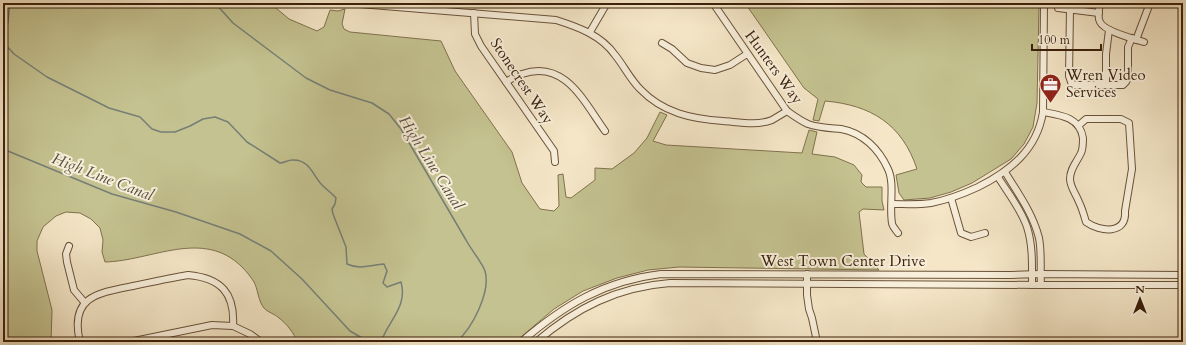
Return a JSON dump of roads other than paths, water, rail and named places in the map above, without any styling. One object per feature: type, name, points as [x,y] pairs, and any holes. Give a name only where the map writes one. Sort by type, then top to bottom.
[{"type":"street","points":[[347,3],[556,20],[590,32],[601,40],[614,53],[640,89],[657,103],[674,113],[702,120],[761,123],[771,120],[788,111]]},
{"type":"street","points":[[590,32],[607,3]]},
{"type":"street","name":"Hunters Way","points":[[712,3],[788,111],[796,117],[822,128],[842,130],[855,134],[874,146],[883,158],[892,176],[892,224],[898,233]]},
{"type":"street","points":[[892,204],[932,203],[969,191],[1005,172],[1020,158],[1033,141],[1043,112],[1044,3]]},
{"type":"street","points":[[1100,3],[1099,20],[1102,25],[1109,30],[1144,42]]},
{"type":"street","points":[[1070,9],[1068,57],[1070,82],[1074,84],[1123,85],[1128,77],[1128,47],[1134,39],[1150,3]]},
{"type":"street","points":[[1058,8],[1099,13]]},
{"type":"street","name":"Stonecrest Way","points":[[474,13],[475,34],[481,46],[554,151],[555,162]]},
{"type":"street","points":[[1106,85],[1106,54],[1109,30]]},
{"type":"street","points":[[662,43],[672,49],[687,63],[701,68],[715,70],[730,65],[747,54]]},
{"type":"street","points":[[506,82],[521,74],[534,71],[547,72],[557,75],[573,86],[605,131]]},
{"type":"street","points":[[1043,112],[1061,115],[1077,123],[1078,126],[1082,132],[1083,143],[1082,151],[1071,170],[1070,181],[1072,187],[1082,208],[1086,222],[1099,229],[1115,229],[1122,224],[1125,218],[1132,169],[1130,123],[1121,119],[1086,118],[1078,126]]},
{"type":"street","points":[[1005,172],[1026,206],[1035,225],[1039,240],[1041,285]]},
{"type":"street","points":[[998,177],[1018,208],[1027,226],[1031,245],[1032,285]]},
{"type":"street","points":[[951,198],[961,232],[971,237],[985,233]]},
{"type":"street","points":[[69,246],[66,254],[74,290],[85,303]]},
{"type":"street","name":"West Town Center Drive","points":[[521,342],[553,316],[582,298],[611,285],[637,278],[670,274],[1183,275]]},
{"type":"street","points":[[807,274],[809,309],[817,342]]},
{"type":"street","points":[[80,342],[77,322],[80,311],[85,303],[94,296],[108,290],[188,275],[212,279],[222,286],[230,299],[234,314],[233,326]]},
{"type":"street","name":"West Town Center Drive","points":[[537,342],[559,323],[586,306],[613,294],[638,287],[670,283],[1183,285]]},
{"type":"street","points":[[129,342],[212,325],[233,326],[250,334],[261,342]]},
{"type":"street","points":[[531,333],[537,342]]},
{"type":"waterway","points":[[3,35],[8,22],[10,3]]},
{"type":"waterway","name":"High Line Canal","points":[[215,3],[233,23],[306,78],[330,90],[372,103],[389,114],[401,129],[485,271],[485,289],[479,310],[468,328],[456,342]]},
{"type":"waterway","points":[[3,42],[14,54],[47,77],[109,108],[140,117],[152,129],[161,132],[175,132],[203,119],[215,117],[228,122],[247,142],[280,163],[290,160],[298,160],[307,165],[322,185],[336,198],[332,209],[346,247],[347,264],[356,267],[384,264],[387,271],[383,283],[387,287],[401,282],[402,299],[400,306],[381,342]]},
{"type":"waterway","name":"High Line Canal","points":[[3,149],[112,194],[176,212],[240,234],[271,251],[302,279],[350,331],[369,342]]},
{"type":"place","name":"Wren Video Services","points":[[1050,104]]}]
